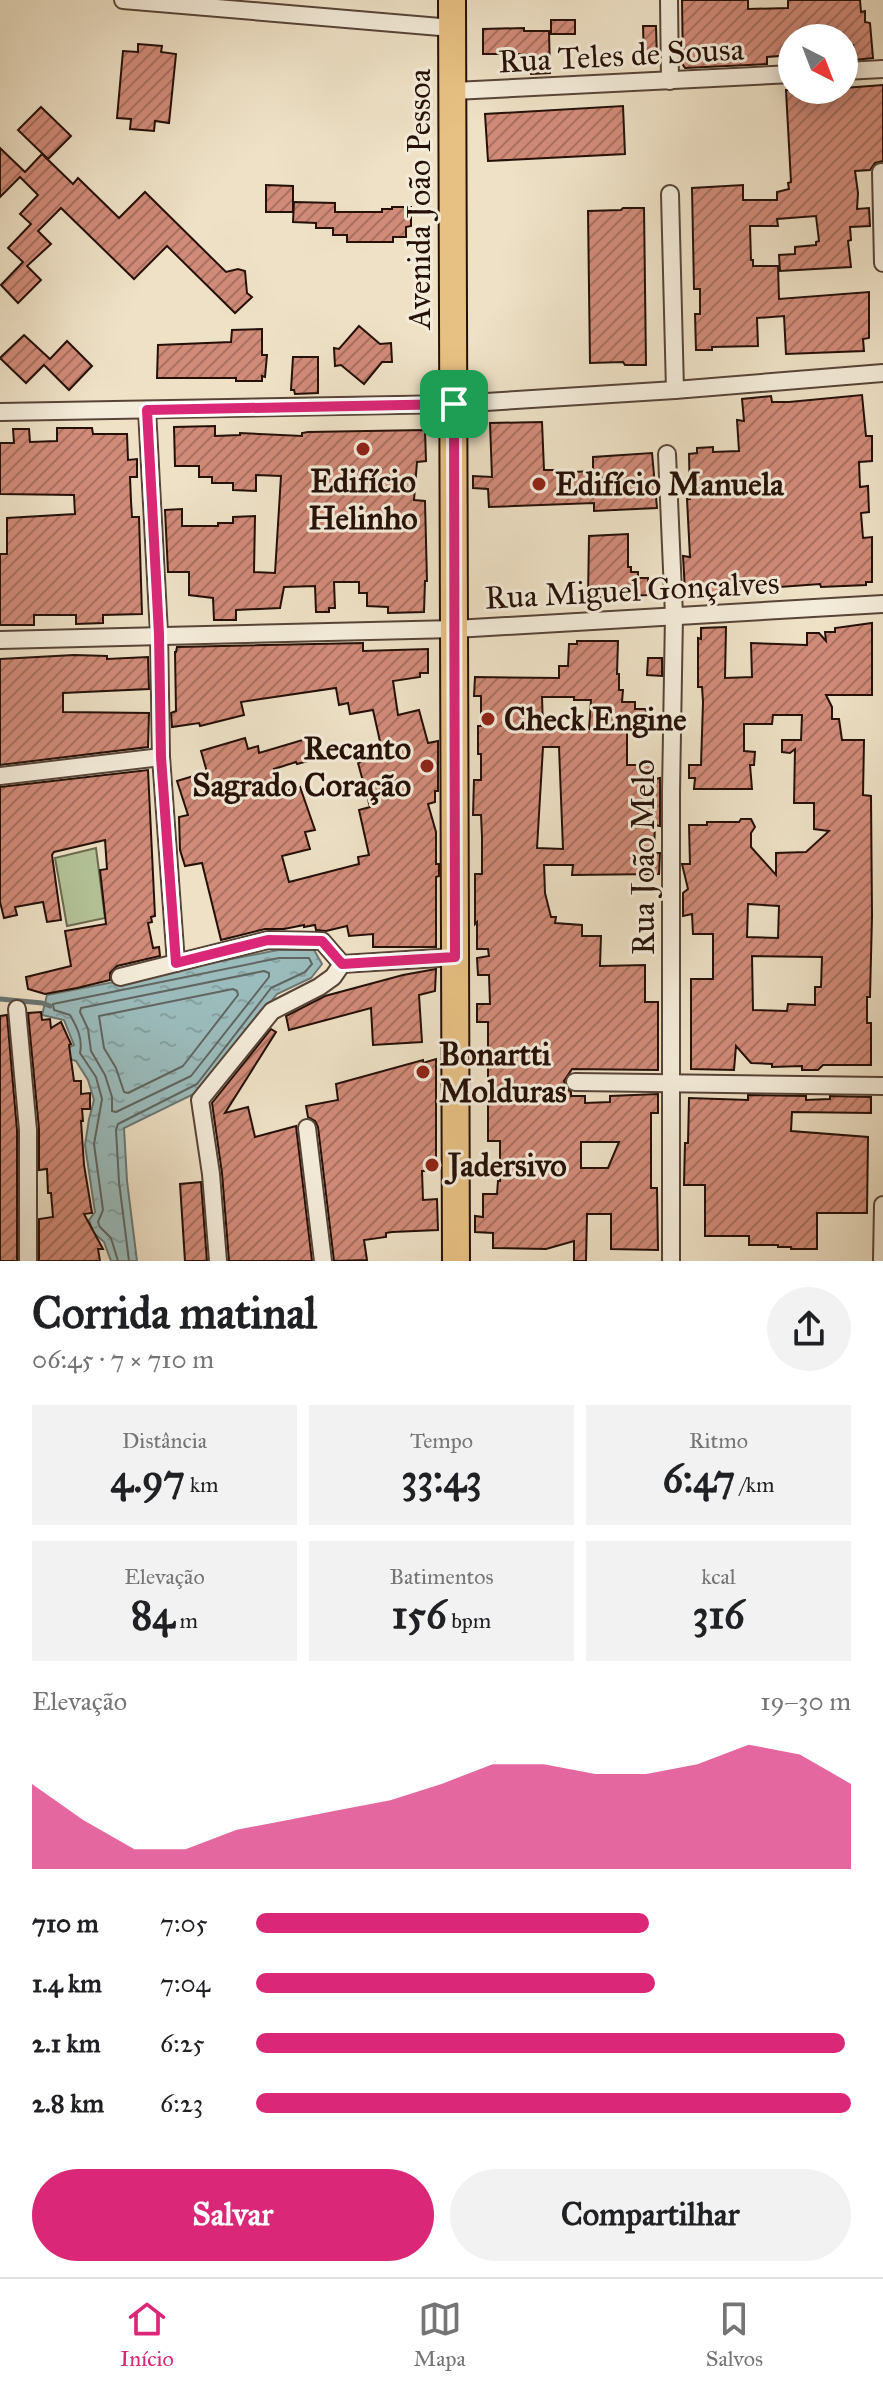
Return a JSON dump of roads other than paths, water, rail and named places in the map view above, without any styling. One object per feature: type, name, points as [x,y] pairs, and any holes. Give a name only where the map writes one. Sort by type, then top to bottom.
[{"type":"main road","name":"Avenida João Pessoa","points":[[452,0],[456,1261]]},
{"type":"street","points":[[123,0],[452,28]]},
{"type":"street","points":[[669,0],[670,81]]},
{"type":"street","points":[[858,70],[883,69]]},
{"type":"street","name":"Rua Teles de Sousa","points":[[454,91],[778,75]]},
{"type":"street","points":[[881,172],[883,263]]},
{"type":"street","points":[[670,194],[675,390]]},
{"type":"street","points":[[0,412],[454,404],[883,373]]},
{"type":"street","points":[[147,410],[159,634],[161,757],[176,963]]},
{"type":"street","name":"Rua João Melo","points":[[667,454],[674,615],[671,1261]]},
{"type":"street","name":"Rua Miguel Gonçalves","points":[[0,640],[455,629],[883,604]]},
{"type":"street","points":[[0,776],[161,757]]},
{"type":"street","points":[[120,977],[268,940],[322,941],[342,964]]},
{"type":"street","points":[[342,964],[455,957]]},
{"type":"street","points":[[218,1261],[211,1174],[200,1100],[272,1011],[319,987],[333,977],[342,964]]},
{"type":"street","points":[[17,1009],[28,1130],[28,1261]]},
{"type":"street","points":[[575,1082],[883,1086]]},
{"type":"street","points":[[307,1128],[323,1261]]},
{"type":"street","points":[[882,1261],[883,1205]]},
{"type":"water","points":[[278,950],[314,950],[322,964],[311,978],[277,994],[202,1090],[124,1128],[137,1261],[111,1261],[104,1242],[93,1232],[89,1220],[95,1212],[85,1145],[94,1100],[88,1080],[76,1061],[64,1057],[63,1050],[74,1045],[64,1020],[42,1015],[47,995]]},
{"type":"waterway","points":[[0,999],[50,1006]]},
{"type":"place","name":"Edifício Helinho","points":[[363,449]]},
{"type":"place","name":"Edifício Manuela","points":[[539,484]]},
{"type":"place","name":"Check Engine","points":[[488,719]]},
{"type":"place","name":"Recanto Sagrado Coração","points":[[427,766]]},
{"type":"place","name":"Bonartti Molduras","points":[[423,1072]]},
{"type":"place","name":"Jadersivo","points":[[432,1165]]}]
